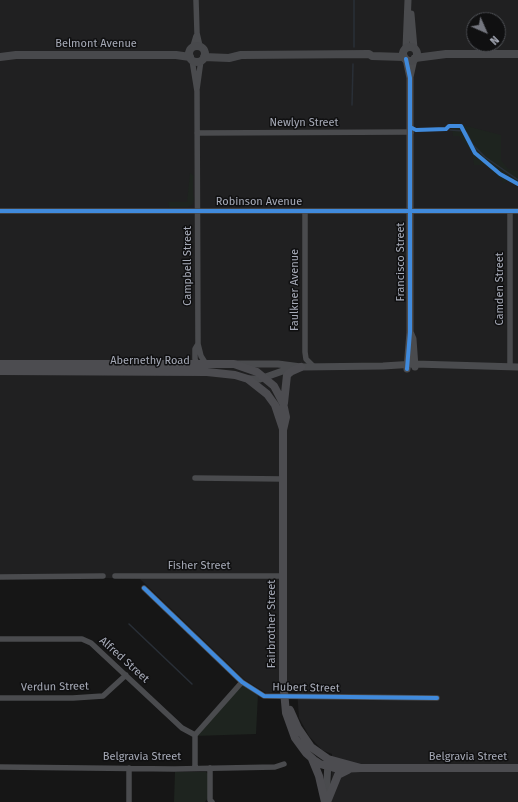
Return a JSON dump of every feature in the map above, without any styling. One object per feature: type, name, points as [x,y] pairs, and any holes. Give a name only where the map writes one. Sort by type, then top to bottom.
[{"type":"main road","name":"Belmont Avenue","points":[[0,57],[16,55],[197,54],[234,52],[241,55],[369,54],[372,56],[410,54],[518,54]]},
{"type":"main road","name":"Belmont Avenue","points":[[0,53],[16,55]]},
{"type":"main road","name":"Abernethy Road","points":[[0,364],[234,364]]},
{"type":"main road","name":"Fairbrother Street","points":[[234,364],[251,368],[265,378],[277,390],[286,416],[283,430],[283,680],[286,713],[300,745],[311,758],[350,769],[360,768]]},
{"type":"main road","points":[[284,408],[287,376],[292,370],[299,367]]},
{"type":"main road","name":"Abernethy Road","points":[[0,371],[207,372],[235,375],[248,379]]},
{"type":"main road","name":"Fairbrother Street","points":[[248,379],[260,386],[271,399],[283,430]]},
{"type":"main road","name":"Belgravia Street","points":[[285,698],[304,738],[328,763],[360,768],[518,768]]},
{"type":"main road","points":[[311,758],[319,776],[326,802]]},
{"type":"main road","points":[[326,802],[338,775],[350,769]]},
{"type":"street","name":"Campbell Street","points":[[196,0],[198,344],[201,356],[206,364]]},
{"type":"street","name":"Francisco Street","points":[[408,0],[410,54]]},
{"type":"street","name":"Francisco Street","points":[[411,0],[411,366]]},
{"type":"street","name":"Campbell Street","points":[[197,54],[197,91]]},
{"type":"street","name":"Newlyn Street","points":[[197,133],[410,132]]},
{"type":"street","name":"Camden Street","points":[[510,210],[510,367]]},
{"type":"street","name":"Robinson Avenue","points":[[0,211],[518,211]]},
{"type":"street","name":"Faulkner Avenue","points":[[304,211],[305,352],[307,360],[314,367]]},
{"type":"street","name":"Campbell Street","points":[[196,363],[195,349],[198,344]]},
{"type":"street","points":[[196,363],[207,372]]},
{"type":"street","name":"Abernethy Road","points":[[234,364],[278,364],[299,367],[383,366],[392,369],[411,366],[518,367]]},
{"type":"street","name":"Abernethy Road","points":[[248,379],[265,378],[299,367]]},
{"type":"street","points":[[195,478],[283,479]]},
{"type":"street","points":[[0,577],[103,576]]},
{"type":"street","name":"Fisher Street","points":[[115,576],[284,576]]},
{"type":"street","name":"Hubert Street","points":[[144,588],[242,682],[264,696],[285,698],[437,698]]},
{"type":"street","name":"Alfred Street","points":[[0,639],[82,639],[91,643],[182,728],[194,735]]},
{"type":"street","name":"Verdun Street","points":[[0,698],[73,698],[103,696],[126,675]]},
{"type":"street","points":[[194,768],[194,735],[242,682]]},
{"type":"street","points":[[326,802],[328,763]]},
{"type":"street","name":"Belgravia Street","points":[[0,767],[210,768],[275,767],[284,764]]},
{"type":"street","points":[[129,768],[129,802]]},
{"type":"street","points":[[210,768],[210,801]]},
{"type":"shaded area","points":[[0,0],[518,0],[518,802],[331,802],[332,754],[322,750],[309,736],[299,718],[297,690],[266,693],[245,680],[140,579],[0,575]]},
{"type":"shaded area","points":[[451,122],[501,135],[501,160],[508,169],[518,171],[518,184],[510,179],[502,184],[503,181],[485,165],[474,165],[472,152],[459,136],[453,136]]},
{"type":"shaded area","points":[[190,173],[194,176],[193,204],[188,207],[169,207],[168,202],[187,202]]},
{"type":"shaded area","points":[[242,682],[258,694],[256,734],[194,736]]},
{"type":"shaded area","points":[[175,772],[206,772],[209,775],[208,798],[205,802],[174,802]]},
{"type":"waterway","points":[[354,0],[354,47]]},
{"type":"waterway","points":[[352,105],[353,64]]},
{"type":"waterway","points":[[450,130],[464,131],[467,133],[473,145],[485,157],[518,180]]},
{"type":"waterway","points":[[129,624],[192,684]]},
{"type":"cycle path","points":[[406,59],[410,78],[410,332],[407,369]]},
{"type":"cycle path","points":[[410,127],[416,130],[446,129],[449,126],[461,126],[475,153],[500,174],[518,184]]},
{"type":"cycle path","points":[[0,211],[518,211]]},
{"type":"cycle path","points":[[144,588],[242,682],[264,696],[437,698]]}]
